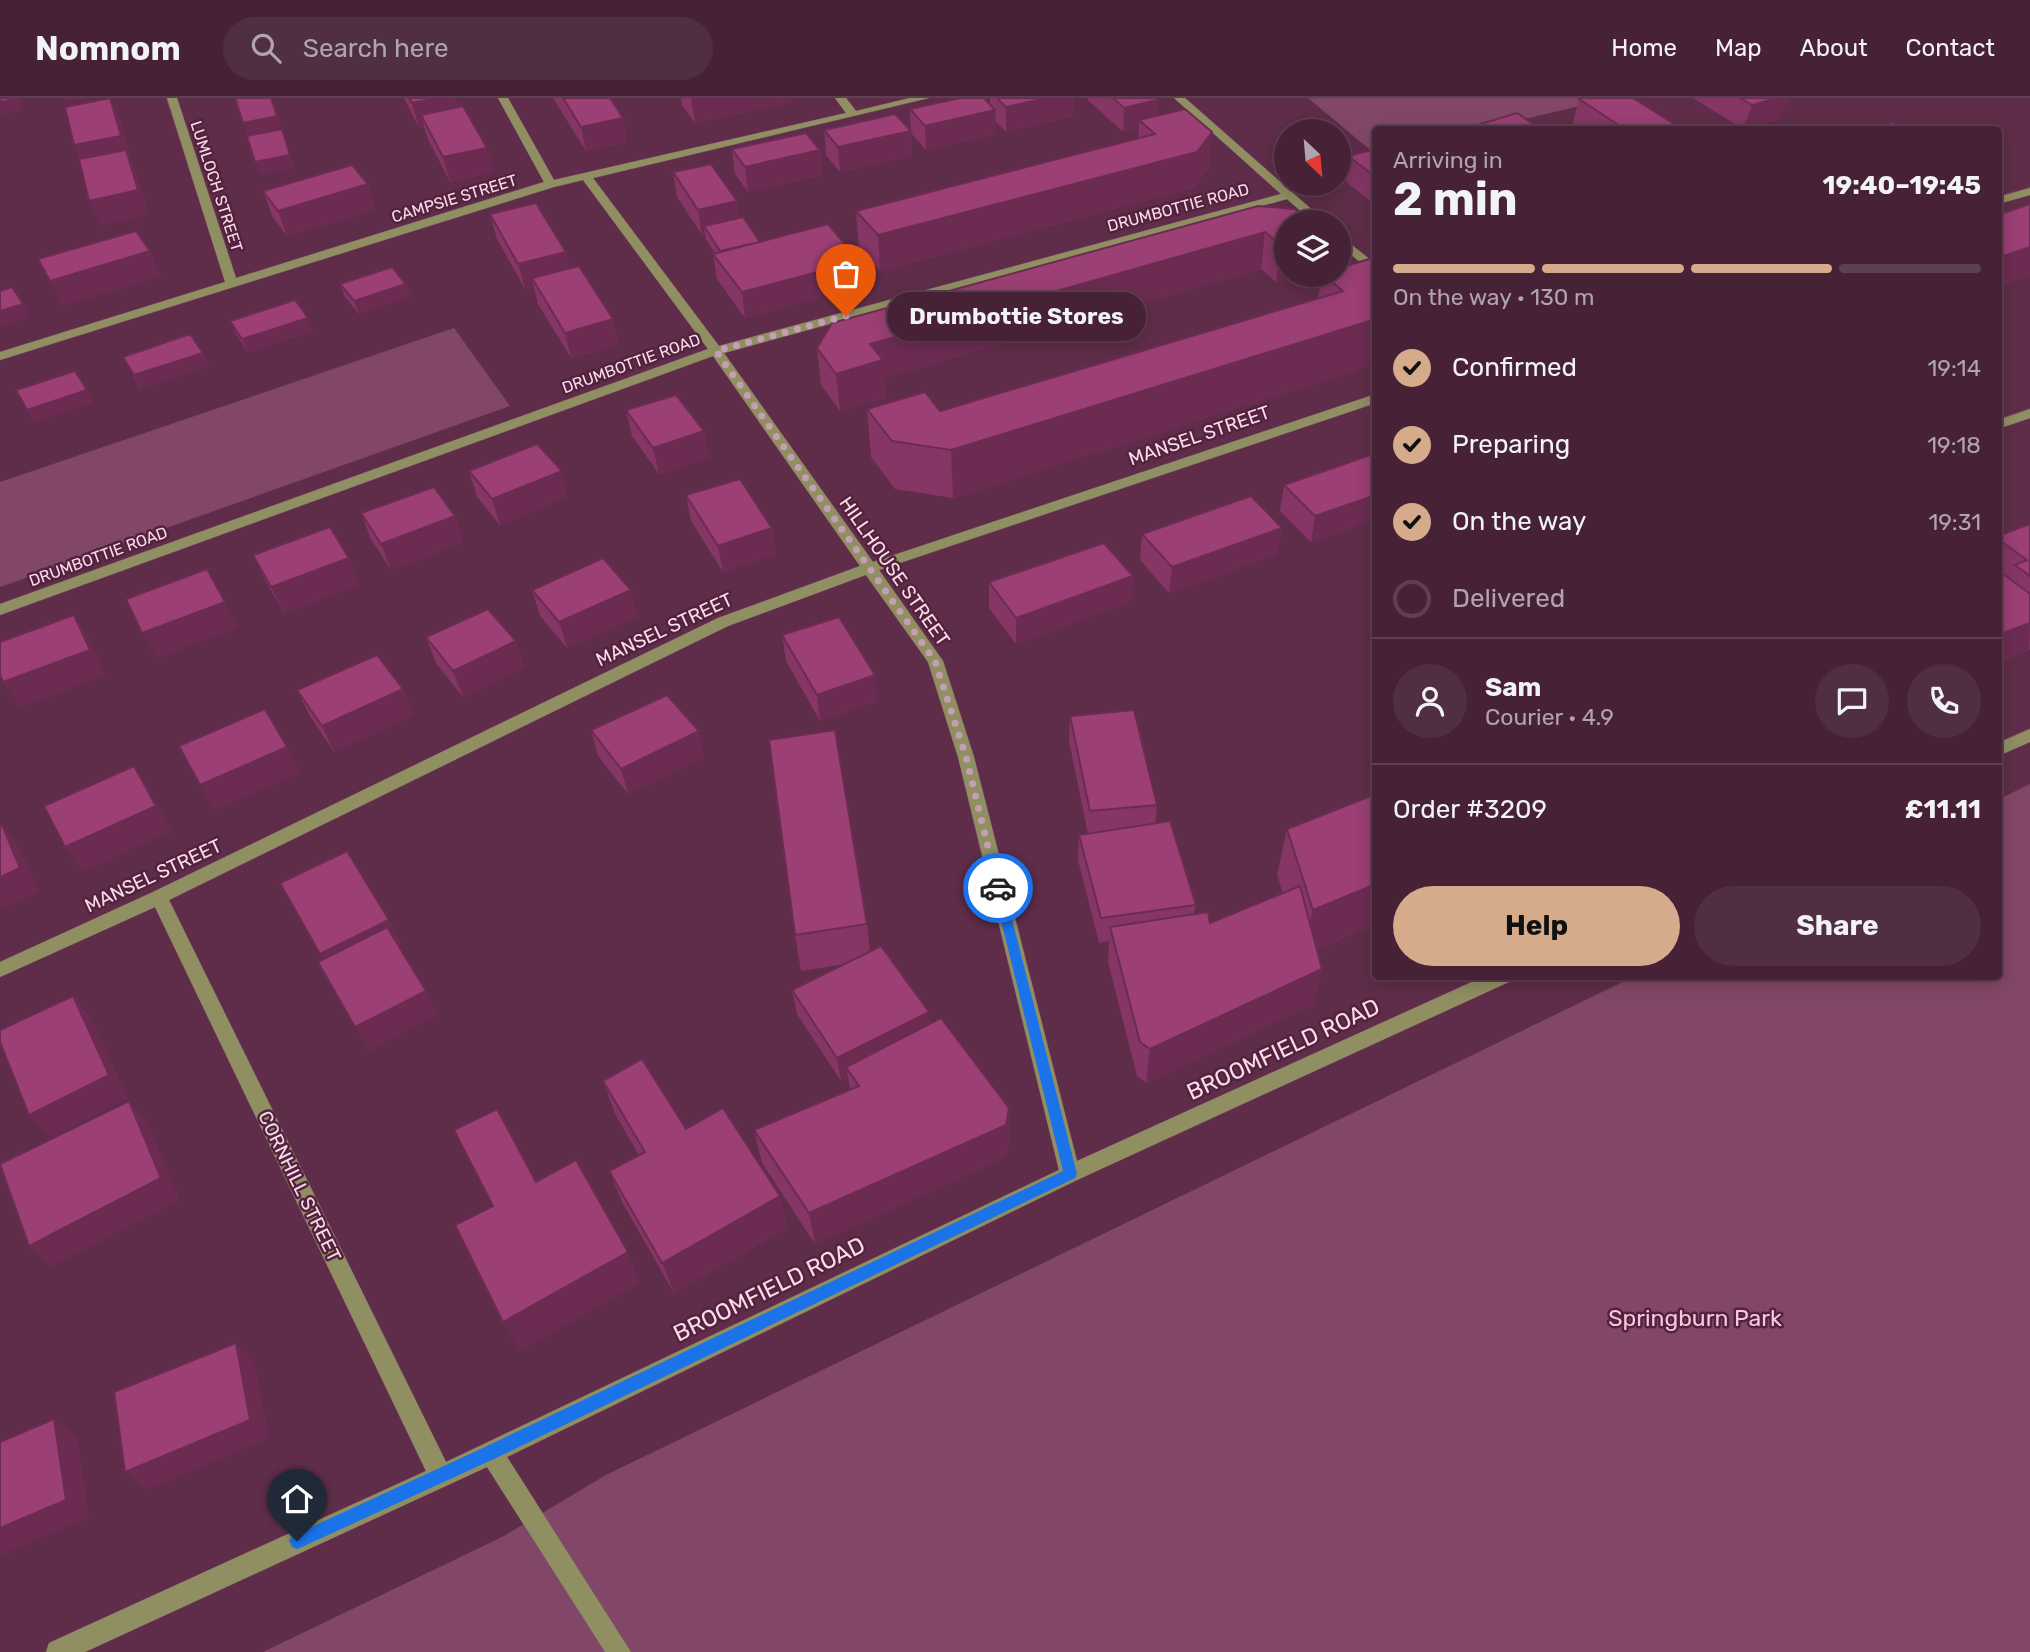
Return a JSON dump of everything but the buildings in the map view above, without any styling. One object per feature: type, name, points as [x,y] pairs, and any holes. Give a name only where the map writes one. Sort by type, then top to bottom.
[{"type":"street","name":"LUMLOCH STREET","points":[[172,98],[231,283]]},
{"type":"street","points":[[503,98],[551,184]]},
{"type":"street","points":[[840,98],[852,113]]},
{"type":"street","name":"CAMPSIE STREET","points":[[0,356],[551,184],[924,98]]},
{"type":"street","points":[[1179,98],[1274,182]]},
{"type":"street","name":"HILLHOUSE STREET","points":[[585,175],[716,351],[935,661],[966,757],[1070,1174]]},
{"type":"street","points":[[2002,200],[2030,191]]},
{"type":"street","name":"DRUMBOTTIE ROAD","points":[[0,610],[716,351],[1285,196]]},
{"type":"street","points":[[1290,196],[1306,210]]},
{"type":"street","points":[[1351,250],[1372,268]]},
{"type":"street","points":[[1358,256],[1372,251]]},
{"type":"street","name":"MANSEL STREET","points":[[0,970],[159,897],[723,622],[870,568],[1372,399]]},
{"type":"street","points":[[2002,424],[2030,413]]},
{"type":"street","points":[[2002,748],[2030,736]]},
{"type":"street","name":"CORNHILL STREET","points":[[159,897],[440,1475]]},
{"type":"street","name":"BROOMFIELD ROAD","points":[[58,1652],[491,1452],[1070,1174],[1495,980]]},
{"type":"street","points":[[491,1452],[619,1652]]},
{"type":"green space","points":[[1308,98],[1613,98],[1496,126],[1372,126],[1372,151],[1351,134],[1351,119],[1333,119]]},
{"type":"green space","points":[[454,328],[510,406],[0,587],[0,482]]},
{"type":"green space","name":"Springburn Park","points":[[2030,784],[2030,1652],[263,1652],[504,1536],[606,1475],[1627,980],[2002,980],[2002,798]]},
{"type":"way so far","points":[[846,316],[716,351],[935,661],[966,757],[998,888]]},
{"type":"place","name":"Drumbottie Stores","points":[[846,316]]},
{"type":"route","points":[[297,1541],[491,1452],[1070,1174],[998,888]]}]
